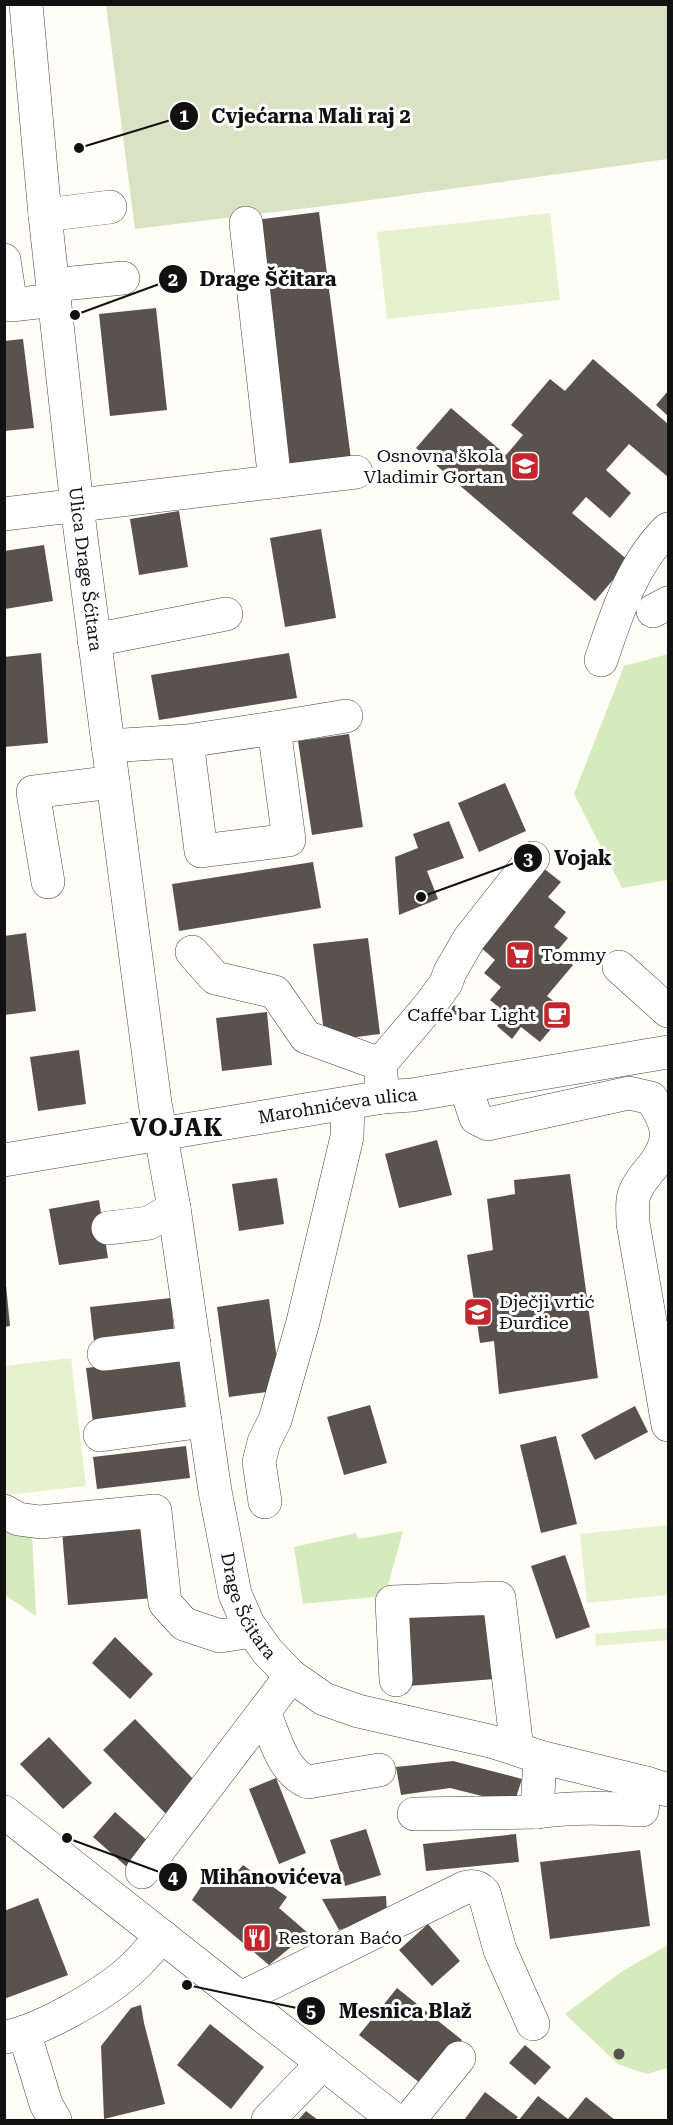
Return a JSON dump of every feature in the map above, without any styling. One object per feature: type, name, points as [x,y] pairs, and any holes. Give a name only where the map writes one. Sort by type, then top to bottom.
[{"type":"street","name":"Ulica Drage Šćitara","points":[[26,4],[45,215],[77,506],[160,1133]]},
{"type":"street","points":[[45,215],[110,207]]},
{"type":"street","points":[[246,223],[274,482]]},
{"type":"street","points":[[4,260],[11,305],[123,278]]},
{"type":"street","points":[[4,514],[356,472]]},
{"type":"street","points":[[601,660],[618,609],[635,573],[661,536],[669,529]]},
{"type":"street","points":[[94,640],[226,614]]},
{"type":"street","points":[[108,746],[187,741],[346,716]]},
{"type":"street","points":[[187,741],[201,851],[290,840],[274,728]]},
{"type":"street","points":[[48,882],[33,792],[113,782]]},
{"type":"street","points":[[383,1097],[380,1064],[436,998],[469,939],[533,858]]},
{"type":"street","points":[[192,952],[215,978],[275,992],[306,1037],[380,1064]]},
{"type":"street","points":[[620,967],[669,1011]]},
{"type":"street","name":"Marohnićeva ulica","points":[[4,1160],[669,1052]]},
{"type":"street","points":[[465,1086],[476,1118],[488,1124],[629,1093],[651,1098],[662,1114],[668,1133],[666,1145],[635,1190],[633,1223],[643,1361],[669,1425]]},
{"type":"street","points":[[266,1502],[259,1462],[264,1442],[275,1420],[303,1322],[347,1137],[348,1103]]},
{"type":"street","name":"Drage Šćitara","points":[[160,1133],[174,1208],[215,1491],[235,1594],[253,1631],[267,1652],[291,1676],[324,1699],[357,1711],[657,1786]]},
{"type":"street","points":[[108,1228],[149,1223],[174,1208]]},
{"type":"street","points":[[104,1354],[194,1343]]},
{"type":"street","points":[[100,1435],[205,1421]]},
{"type":"street","points":[[4,1511],[18,1519],[40,1522],[155,1511],[165,1603],[184,1624],[220,1636],[253,1631]]},
{"type":"street","points":[[396,1680],[392,1602],[499,1598],[537,1812]]},
{"type":"street","points":[[142,1872],[291,1676]]},
{"type":"street","points":[[264,1712],[290,1770],[303,1780],[308,1782],[379,1770]]},
{"type":"street","points":[[414,1814],[537,1812],[563,1808],[601,1807],[642,1810],[657,1786]]},
{"type":"street","points":[[4,1812],[395,2121]]},
{"type":"street","points":[[241,1998],[472,1885],[480,1888],[484,1893],[500,1950],[533,2024]]},
{"type":"street","points":[[55,2121],[14,2035],[37,2028],[98,1994],[126,1974],[162,1936]]},
{"type":"street","points":[[409,2121],[459,2058]]},
{"type":"street","points":[[268,2121],[323,2063]]},
{"type":"green space","points":[[106,5],[668,5],[668,159],[341,204],[135,229]]},
{"type":"green space","points":[[550,213],[560,300],[387,319],[377,232]]},
{"type":"green space","points":[[668,654],[668,880],[622,888],[574,794],[624,666]]},
{"type":"green space","points":[[71,1358],[86,1486],[7,1495],[4,1471],[4,1366]]},
{"type":"green space","points":[[5,1520],[32,1530],[36,1616],[5,1595]]},
{"type":"green space","points":[[668,1525],[668,1595],[587,1603],[580,1534]]},
{"type":"green space","points":[[403,1531],[385,1596],[303,1604],[294,1547],[356,1533],[358,1539]]},
{"type":"green space","points":[[668,1628],[668,1640],[596,1646],[595,1634]]},
{"type":"green space","points":[[668,1945],[668,2068],[646,2074],[618,2064],[565,2014],[621,1972]]},
{"type":"building","points":[[319,212],[351,459],[287,468],[255,220]]},
{"type":"building","points":[[156,308],[167,410],[110,416],[99,314]]},
{"type":"building","points":[[23,339],[34,428],[4,431],[4,341]]},
{"type":"building","points":[[593,359],[668,424],[668,477],[629,444],[606,470],[631,493],[610,518],[586,497],[572,513],[629,561],[595,601],[416,448],[451,408],[506,455],[523,435],[511,425],[550,379],[565,391]]},
{"type":"building","points":[[668,391],[668,416],[656,405]]},
{"type":"building","points":[[179,511],[188,567],[139,575],[130,519]]},
{"type":"building","points":[[321,529],[336,618],[285,627],[270,538]]},
{"type":"building","points":[[44,545],[53,601],[5,609],[4,551]]},
{"type":"building","points":[[41,653],[48,743],[4,747],[4,657]]},
{"type":"building","points":[[289,653],[297,698],[159,720],[151,675]]},
{"type":"building","points":[[349,734],[363,827],[312,835],[298,741]]},
{"type":"building","points":[[505,783],[526,831],[479,852],[458,803]]},
{"type":"building","points":[[449,821],[464,858],[427,871],[438,899],[399,915],[395,857],[418,848],[413,834]]},
{"type":"building","points":[[313,862],[321,908],[179,931],[172,884]]},
{"type":"building","points":[[542,867],[561,882],[548,897],[566,912],[554,927],[568,938],[557,951],[573,965],[547,996],[566,1011],[540,1042],[521,1027],[512,1039],[497,1026],[507,1014],[490,1000],[501,987],[484,973],[495,960],[478,945]]},
{"type":"building","points":[[26,933],[36,1011],[4,1015],[4,936]]},
{"type":"building","points":[[368,938],[380,1034],[325,1041],[313,944]]},
{"type":"building","points":[[457,1005],[472,1013],[474,1016],[470,1022],[452,1013],[453,1006]]},
{"type":"building","points":[[267,1012],[272,1065],[222,1071],[216,1018]]},
{"type":"building","points":[[79,1050],[86,1104],[38,1111],[30,1057]]},
{"type":"building","points":[[437,1140],[452,1195],[399,1208],[385,1154]]},
{"type":"building","points":[[570,1174],[598,1378],[499,1394],[494,1341],[480,1343],[467,1255],[493,1250],[487,1199],[515,1194],[514,1180]]},
{"type":"building","points":[[277,1178],[284,1224],[239,1231],[232,1184]]},
{"type":"building","points":[[99,1200],[108,1258],[59,1265],[49,1209]]},
{"type":"building","points":[[4,1285],[6,1285],[10,1326],[4,1327]]},
{"type":"building","points":[[171,1298],[174,1333],[94,1342],[90,1307]]},
{"type":"building","points":[[269,1299],[281,1390],[229,1397],[217,1307]]},
{"type":"building","points":[[179,1357],[187,1420],[94,1431],[86,1368]]},
{"type":"building","points":[[370,1405],[387,1463],[344,1475],[327,1417]]},
{"type":"building","points":[[635,1406],[648,1432],[595,1460],[581,1435]]},
{"type":"building","points":[[556,1436],[577,1524],[541,1533],[520,1445]]},
{"type":"building","points":[[186,1446],[190,1478],[97,1489],[93,1457]]},
{"type":"building","points":[[147,1523],[154,1598],[68,1605],[62,1530]]},
{"type":"building","points":[[565,1555],[590,1627],[556,1639],[531,1566]]},
{"type":"building","points":[[489,1609],[494,1679],[409,1686],[404,1616]]},
{"type":"building","points":[[115,1637],[153,1674],[130,1699],[92,1663]]},
{"type":"building","points":[[135,1719],[198,1784],[166,1814],[103,1750]]},
{"type":"building","points":[[49,1737],[92,1783],[63,1809],[20,1764]]},
{"type":"building","points":[[453,1761],[522,1779],[514,1804],[450,1788],[401,1795],[396,1767]]},
{"type":"building","points":[[276,1778],[306,1853],[279,1864],[249,1789]]},
{"type":"building","points":[[115,1812],[150,1843],[128,1868],[93,1837]]},
{"type":"building","points":[[366,1829],[381,1875],[345,1886],[330,1840]]},
{"type":"building","points":[[516,1834],[519,1862],[426,1871],[423,1844]]},
{"type":"building","points":[[640,1850],[650,1926],[550,1939],[540,1862]]},
{"type":"building","points":[[243,1865],[287,1897],[279,1908],[308,1933],[269,1965],[192,1900],[214,1867],[231,1879]]},
{"type":"building","points":[[386,1896],[387,1914],[339,1930],[322,1899]]},
{"type":"building","points":[[38,1898],[68,1975],[4,1999],[4,1911]]},
{"type":"building","points":[[428,1924],[460,1961],[432,1986],[399,1950]]},
{"type":"building","points":[[397,1988],[462,2040],[425,2087],[359,2035]]},
{"type":"building","points":[[141,2005],[165,2104],[104,2119],[101,2046],[131,2008]]},
{"type":"building","points":[[210,2024],[264,2067],[231,2109],[177,2065]]},
{"type":"building","points":[[525,2045],[551,2067],[535,2085],[509,2063]]},
{"type":"building","points":[[619,2049],[623,2050],[623,2058],[619,2059],[615,2058],[614,2054],[615,2050]]},
{"type":"building","points":[[485,2092],[518,2117],[515,2120],[464,2120]]},
{"type":"building","points":[[538,2096],[568,2119],[586,2097],[615,2120],[519,2120]]},
{"type":"building","points":[[306,2111],[318,2120],[298,2120]]},
{"type":"place","name":"Cvjećarna Mali raj 2","points":[[79,148]]},
{"type":"place","name":"Drage Ščitara","points":[[75,315]]},
{"type":"place","name":"Osnovna škola Vladimir Gortan","points":[[525,466]]},
{"type":"place","name":"Vojak","points":[[421,897]]},
{"type":"place","name":"Tommy","points":[[520,955]]},
{"type":"place","name":"Caffe bar Light","points":[[557,1015]]},
{"type":"place","name":"Dječji vrtić Đurđice","points":[[478,1312]]},
{"type":"place","name":"Mihanovićeva","points":[[67,1838]]},
{"type":"place","name":"Restoran Baćo","points":[[257,1938]]},
{"type":"place","name":"Mesnica Blaž","points":[[187,1985]]},
{"type":"district","name":"VOJAK","points":[[177,1128]]}]
